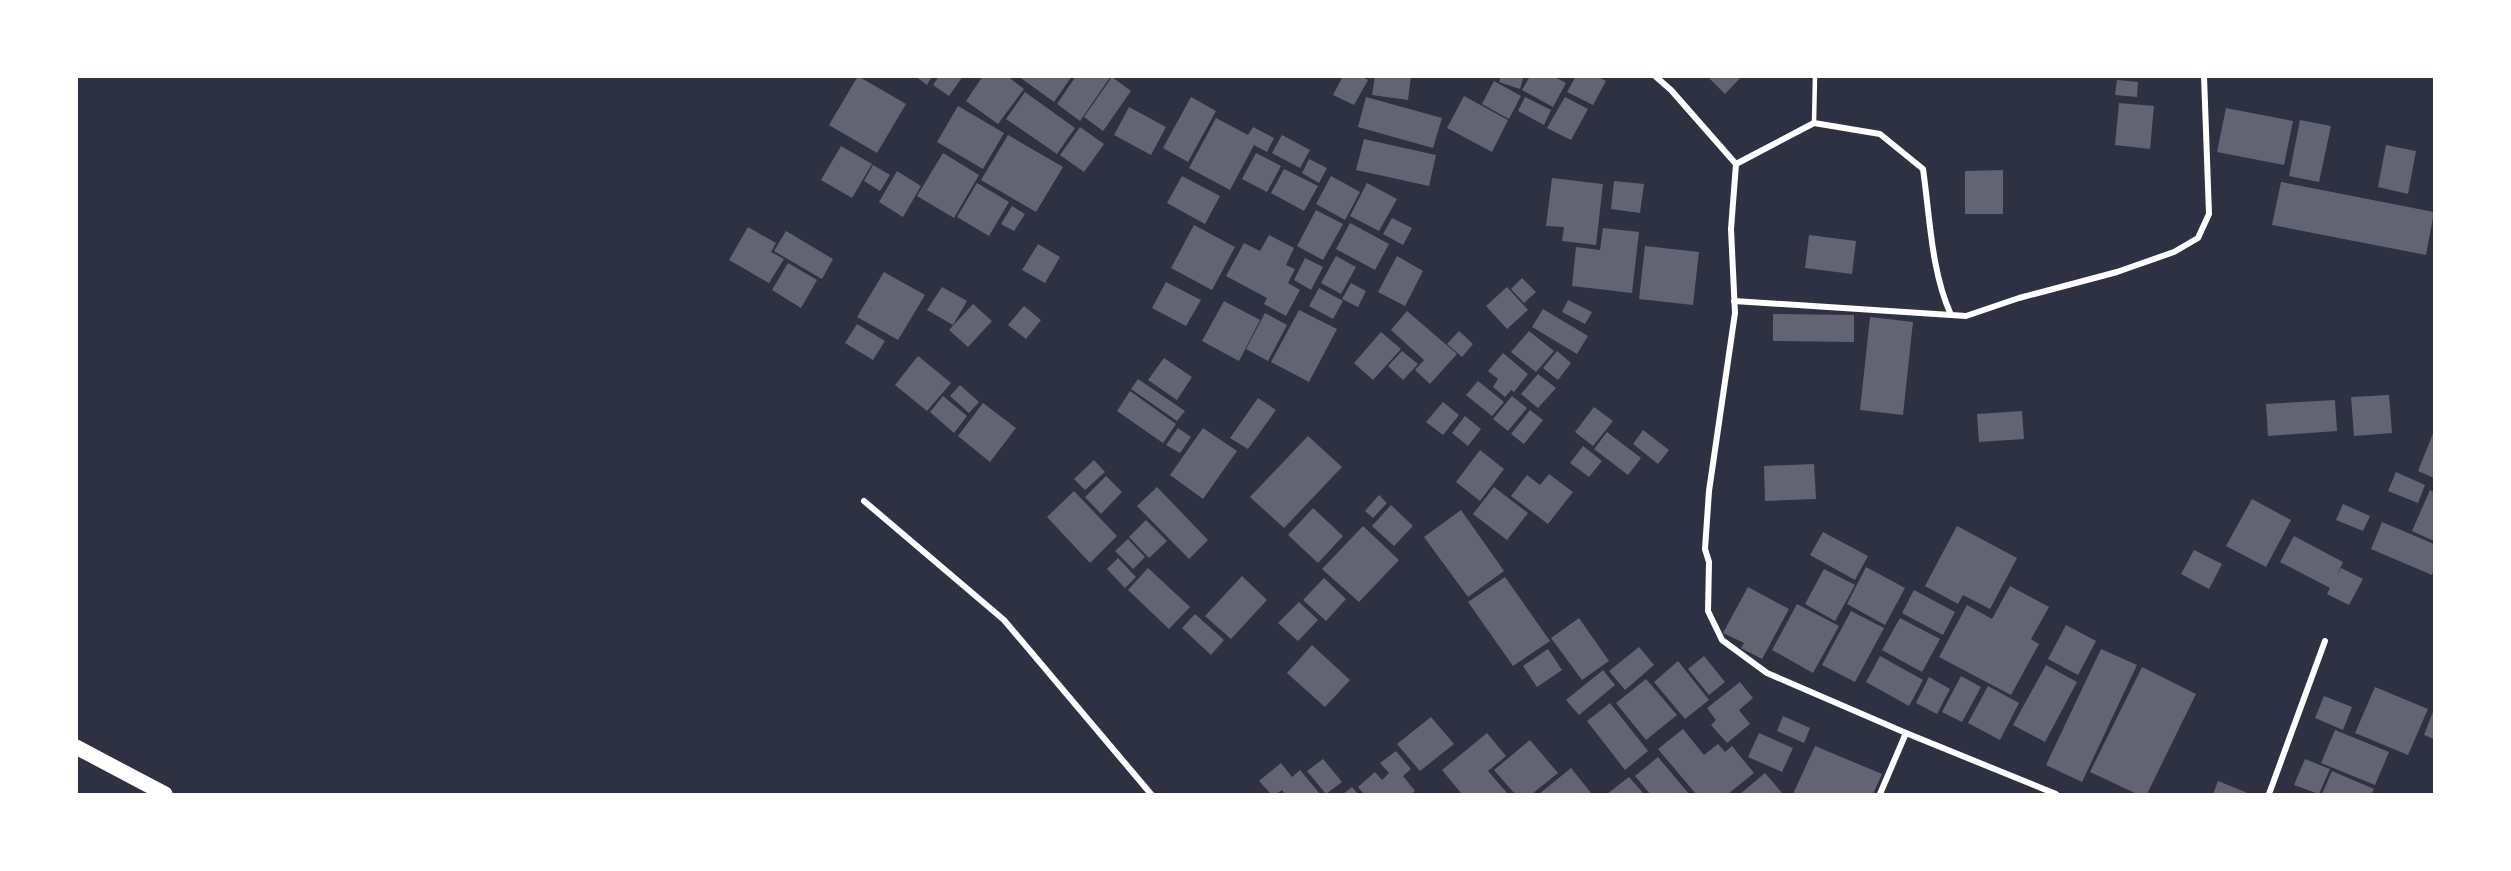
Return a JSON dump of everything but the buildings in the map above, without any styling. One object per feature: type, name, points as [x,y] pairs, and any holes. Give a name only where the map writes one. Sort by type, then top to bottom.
[{"type":"main road","points":[[76,747],[165,795]]},
{"type":"street","points":[[1655,76],[1671,90],[1736,164],[1731,229],[1735,312],[1709,491],[1706,549],[1709,562],[1708,611],[1722,640],[1767,672],[1906,734],[2056,795]]},
{"type":"street","points":[[1734,301],[1966,316],[2117,272],[2175,252],[2198,238],[2209,214],[2204,76]]},
{"type":"street","points":[[1736,164],[1814,123],[1880,134],[1923,169],[1936,258],[1944,298],[1951,315]]},
{"type":"street","points":[[864,501],[1004,620],[1151,795]]},
{"type":"street","points":[[2269,795],[2325,641]]},
{"type":"street","points":[[1880,795],[1906,734]]},
{"type":"lane","points":[[1814,123],[1815,76]]}]
